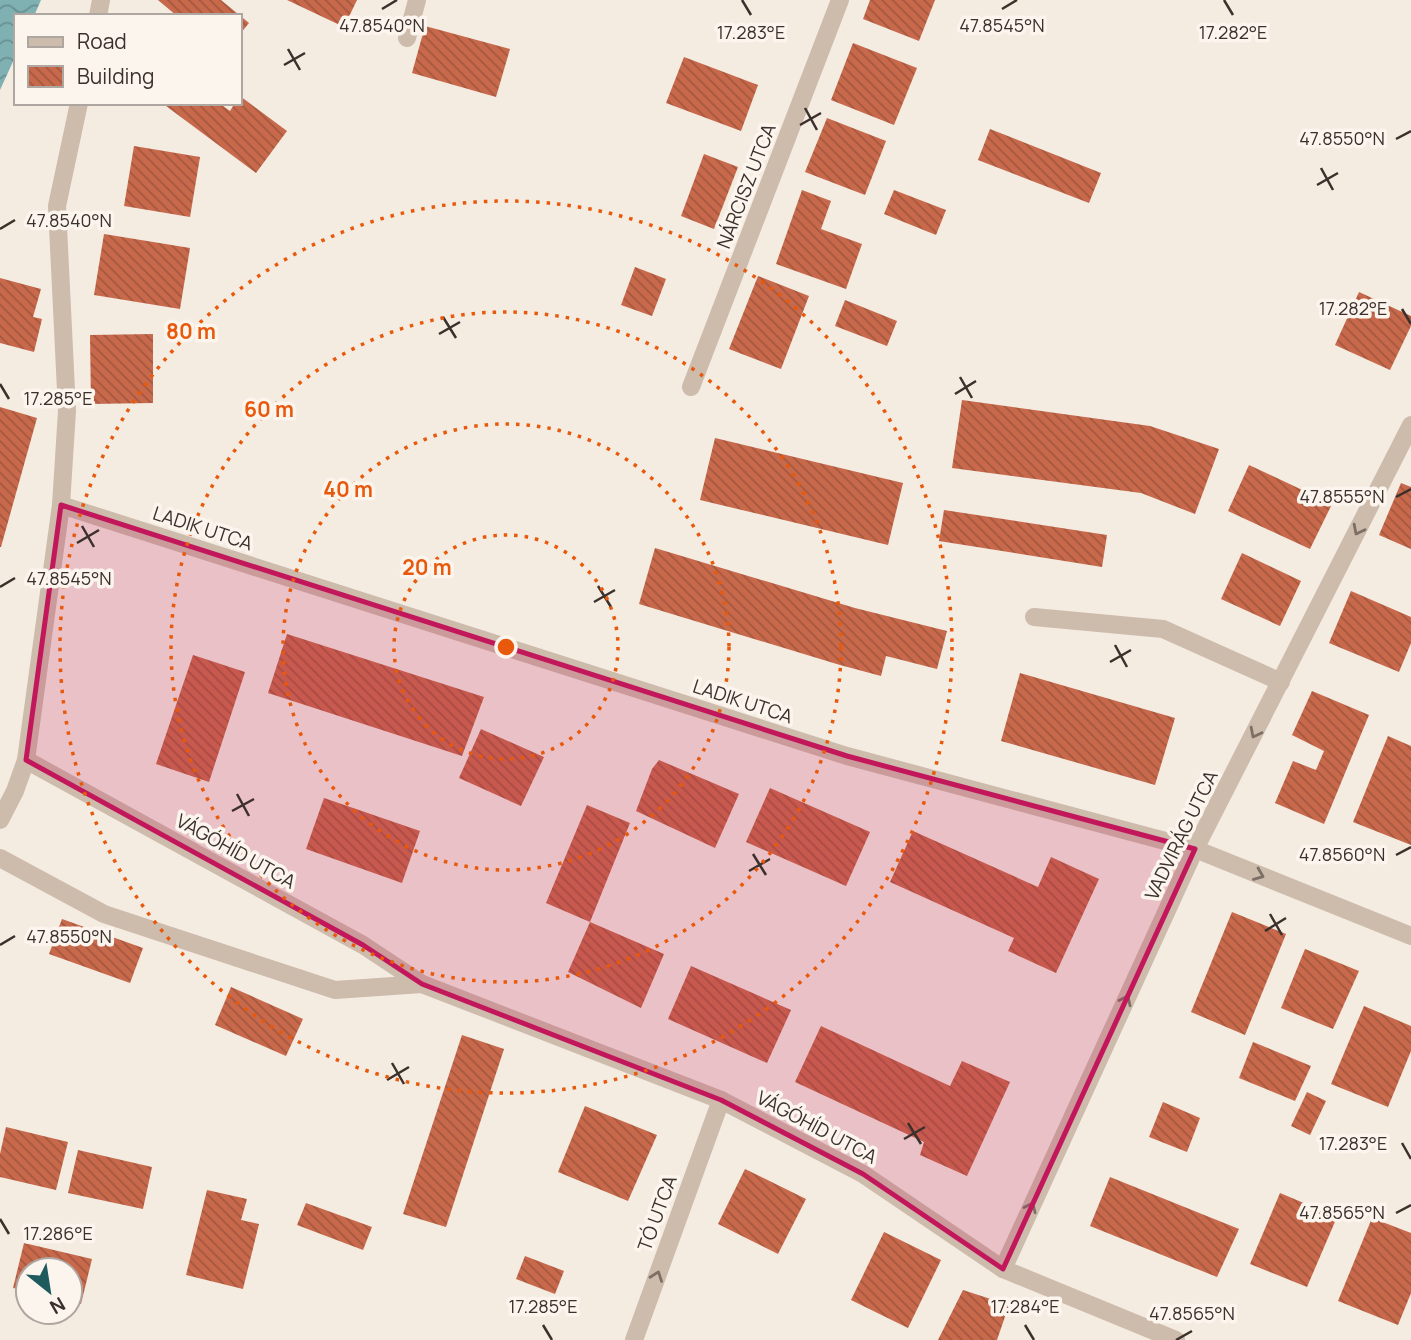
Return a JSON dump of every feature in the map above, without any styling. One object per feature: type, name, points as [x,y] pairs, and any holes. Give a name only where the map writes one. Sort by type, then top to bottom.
[{"type":"street","points":[[407,38],[417,0]]},
{"type":"street","name":"NÁRCISZ UTCA","points":[[691,387],[840,0]]},
{"type":"street","points":[[0,820],[15,791],[26,760],[61,505],[68,411],[57,206],[79,105]]},
{"type":"street","name":"VADVIRÁG UTCA","points":[[1003,1269],[1195,849],[1411,425]]},
{"type":"street","name":"LADIK UTCA","points":[[61,505],[847,756],[1195,849],[1411,936]]},
{"type":"street","points":[[1034,617],[1163,629],[1281,682]]},
{"type":"street","name":"VÁGÓHÍD UTCA","points":[[26,760],[363,945],[422,984],[721,1100],[863,1174],[1003,1269],[1176,1340]]},
{"type":"street","name":"VÁGÓHÍD UTCA","points":[[0,858],[104,914],[335,990],[422,984]]},
{"type":"street","name":"TÓ UTCA","points":[[634,1340],[721,1100]]},
{"type":"highlighted area","points":[[61,505],[847,756],[1195,849],[1003,1269],[863,1174],[721,1100],[422,984],[363,945],[26,760]]},
{"type":"water","points":[[0,0],[41,0],[35,14],[14,14],[14,59],[0,90]]},
{"type":"building","points":[[158,0],[221,0],[238,14],[175,14]]},
{"type":"building","points":[[287,0],[357,0],[344,27]]},
{"type":"building","points":[[870,0],[935,0],[919,41],[863,19]]},
{"type":"building","points":[[242,17],[249,23],[242,32]]},
{"type":"building","points":[[425,26],[510,49],[496,97],[412,73]]},
{"type":"building","points":[[853,43],[917,68],[894,125],[831,100]]},
{"type":"building","points":[[684,57],[758,85],[741,131],[666,103]]},
{"type":"building","points":[[242,97],[287,131],[256,173],[165,105],[222,105],[230,111],[234,105],[242,105]]},
{"type":"building","points":[[827,118],[886,141],[865,195],[805,172]]},
{"type":"building","points":[[990,129],[1101,173],[1089,203],[978,160]]},
{"type":"building","points":[[134,146],[200,157],[190,217],[124,206]]},
{"type":"building","points":[[704,154],[738,167],[714,229],[681,216]]},
{"type":"building","points":[[802,190],[831,201],[821,229],[862,244],[846,289],[776,264]]},
{"type":"building","points":[[894,190],[946,210],[936,235],[884,214]]},
{"type":"building","points":[[104,234],[190,248],[180,309],[94,295]]},
{"type":"building","points":[[635,267],[666,279],[652,316],[621,305]]},
{"type":"building","points":[[758,276],[809,296],[781,369],[729,349]]},
{"type":"building","points":[[0,278],[41,289],[33,317],[42,319],[34,352],[0,343]]},
{"type":"building","points":[[1359,292],[1411,316],[1411,326],[1390,370],[1335,345]]},
{"type":"building","points":[[845,300],[897,321],[887,346],[835,326]]},
{"type":"building","points":[[153,334],[153,403],[91,404],[90,335]]},
{"type":"building","points":[[962,400],[1150,426],[1219,449],[1195,514],[1141,493],[952,468]]},
{"type":"building","points":[[0,407],[37,418],[1,547],[0,547]]},
{"type":"building","points":[[715,438],[903,483],[888,545],[700,500]]},
{"type":"building","points":[[1249,465],[1332,504],[1310,549],[1228,511]]},
{"type":"building","points":[[1401,483],[1411,487],[1411,549],[1379,535]]},
{"type":"building","points":[[944,510],[1107,535],[1102,567],[939,541]]},
{"type":"building","points":[[655,548],[855,608],[947,631],[937,669],[886,656],[881,676],[639,604]]},
{"type":"building","points":[[1242,553],[1301,581],[1280,626],[1221,599]]},
{"type":"building","points":[[1351,591],[1411,617],[1411,643],[1399,672],[1329,643]]},
{"type":"building","points":[[287,634],[484,697],[462,756],[268,693]]},
{"type":"building","points":[[193,655],[245,672],[209,782],[156,764]]},
{"type":"building","points":[[1020,673],[1175,718],[1155,785],[1001,741]]},
{"type":"building","points":[[1312,691],[1369,715],[1324,824],[1275,803],[1293,761],[1316,770],[1324,751],[1292,735]]},
{"type":"building","points":[[481,729],[544,757],[521,806],[459,778]]},
{"type":"building","points":[[1388,736],[1411,746],[1411,845],[1353,822]]},
{"type":"building","points":[[659,760],[739,794],[715,848],[636,811],[652,769]]},
{"type":"building","points":[[770,788],[870,832],[846,886],[746,842]]},
{"type":"building","points":[[324,798],[420,831],[402,883],[306,849]]},
{"type":"building","points":[[587,805],[630,823],[590,922],[546,903]]},
{"type":"building","points":[[913,831],[1038,887],[1051,857],[1099,879],[1056,973],[1008,951],[1014,938],[890,882]]},
{"type":"building","points":[[1232,912],[1286,934],[1245,1035],[1191,1012]]},
{"type":"building","points":[[62,919],[143,948],[130,983],[49,954]]},
{"type":"building","points":[[590,922],[664,954],[641,1008],[568,972]]},
{"type":"building","points":[[1305,949],[1359,971],[1333,1029],[1281,1008]]},
{"type":"building","points":[[691,966],[791,1010],[767,1063],[668,1019]]},
{"type":"building","points":[[231,987],[303,1019],[286,1056],[215,1025]]},
{"type":"building","points":[[1364,1006],[1411,1026],[1411,1051],[1388,1107],[1331,1084]]},
{"type":"building","points":[[821,1026],[950,1086],[962,1061],[1010,1082],[967,1176],[920,1155],[924,1142],[795,1082]]},
{"type":"building","points":[[462,1035],[504,1049],[446,1227],[403,1214]]},
{"type":"building","points":[[1253,1042],[1311,1066],[1295,1101],[1239,1078]]},
{"type":"building","points":[[1307,1092],[1326,1101],[1310,1135],[1291,1126]]},
{"type":"building","points":[[1163,1102],[1200,1118],[1187,1152],[1149,1137]]},
{"type":"building","points":[[585,1106],[657,1135],[628,1201],[558,1172]]},
{"type":"building","points":[[6,1127],[68,1142],[56,1190],[0,1177],[0,1154]]},
{"type":"building","points":[[78,1150],[152,1167],[143,1209],[68,1193]]},
{"type":"building","points":[[745,1169],[806,1199],[778,1254],[718,1224]]},
{"type":"building","points":[[1110,1177],[1239,1229],[1217,1277],[1090,1226]]},
{"type":"building","points":[[207,1190],[247,1199],[241,1220],[259,1224],[243,1289],[186,1275]]},
{"type":"building","points":[[1280,1193],[1337,1217],[1307,1287],[1250,1264]]},
{"type":"building","points":[[306,1203],[372,1227],[363,1250],[297,1225]]},
{"type":"building","points":[[1372,1218],[1411,1233],[1411,1293],[1398,1325],[1338,1301]]},
{"type":"building","points":[[884,1232],[941,1260],[908,1328],[851,1300]]},
{"type":"building","points":[[24,1243],[79,1256],[21,1256]]},
{"type":"building","points":[[525,1256],[564,1271],[555,1294],[516,1279]]},
{"type":"building","points":[[84,1257],[92,1259],[84,1292]]},
{"type":"building","points":[[963,1290],[1009,1305],[997,1340],[938,1340]]}]
